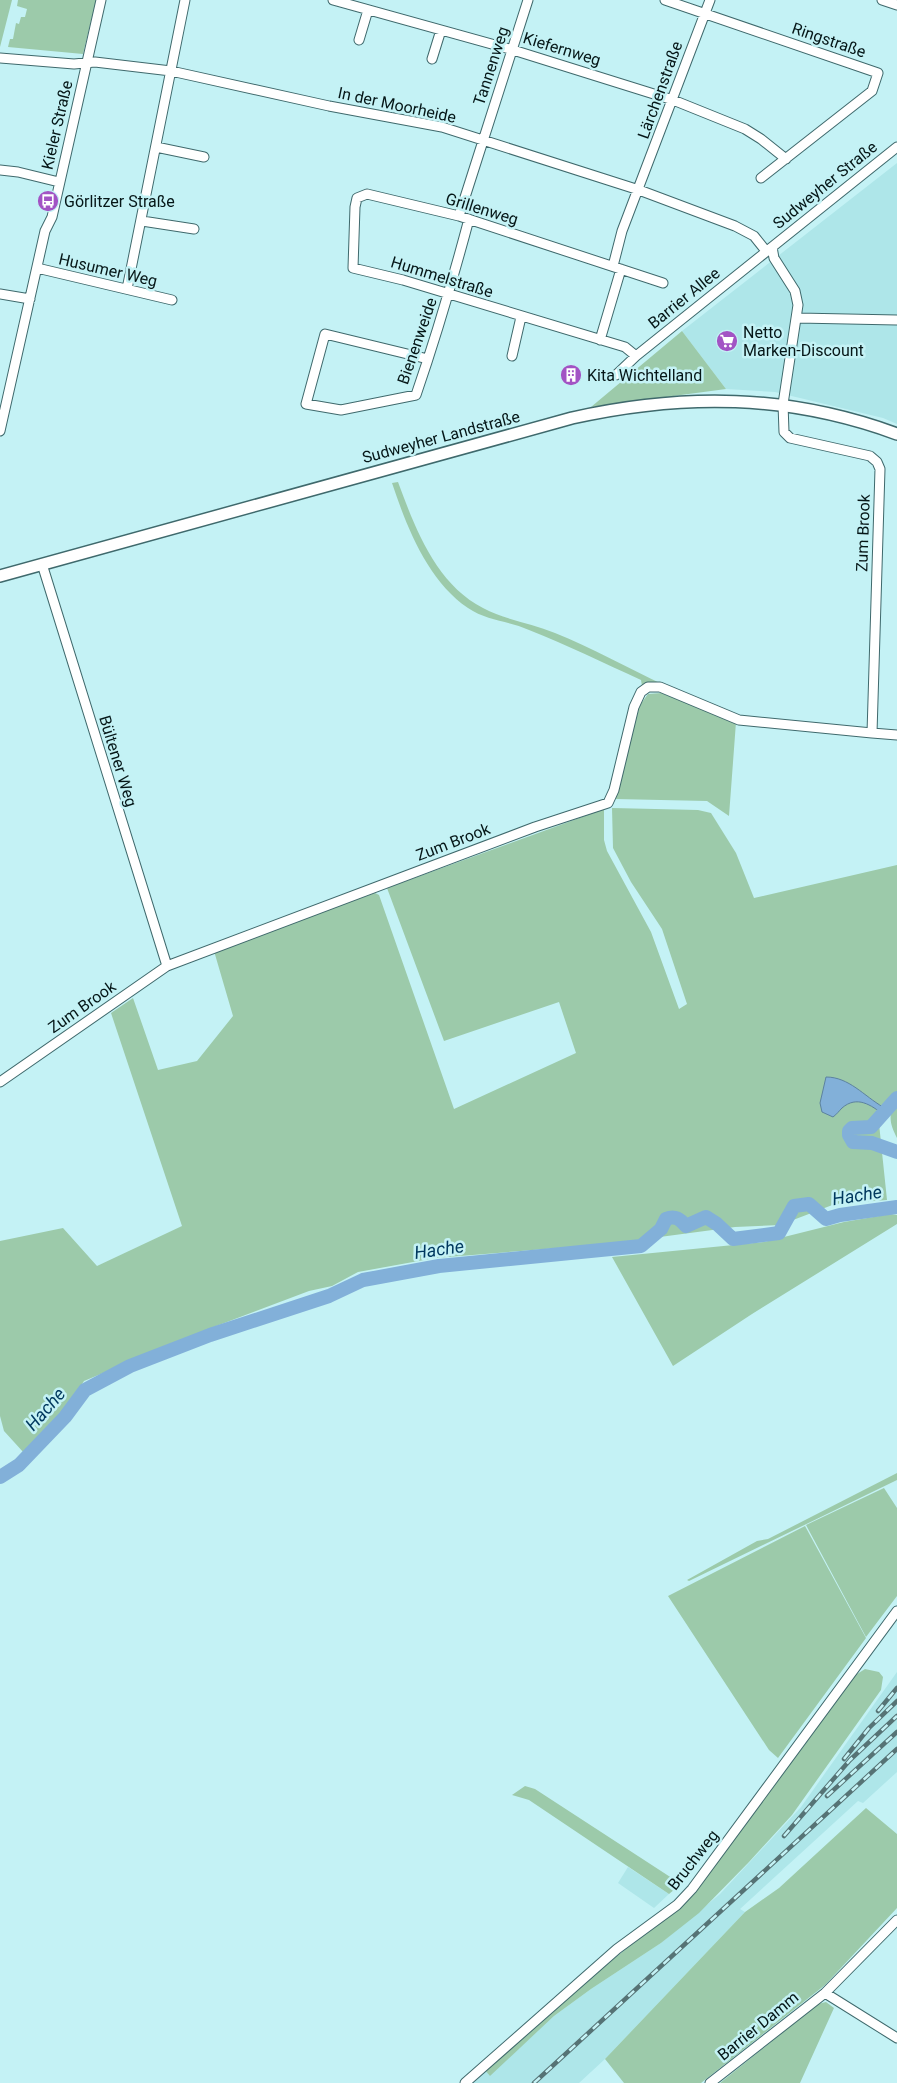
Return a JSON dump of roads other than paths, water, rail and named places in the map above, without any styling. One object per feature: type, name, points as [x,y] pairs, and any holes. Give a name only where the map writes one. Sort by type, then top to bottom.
[{"type":"main road","name":"Sudweyher Landstraße","points":[[0,576],[574,418],[632,407],[718,400],[783,404],[830,413],[897,434]]},
{"type":"street","name":"Kieler Straße","points":[[0,431],[45,231],[52,217],[101,0]]},
{"type":"street","points":[[127,289],[185,0]]},
{"type":"street","name":"Kiefernweg","points":[[333,0],[513,50],[673,100]]},
{"type":"street","name":"Tannenweg","points":[[483,140],[528,0]]},
{"type":"street","points":[[665,0],[705,13]]},
{"type":"street","name":"Lärchenstraße","points":[[600,340],[617,267],[622,231],[710,0]]},
{"type":"street","points":[[882,0],[897,5]]},
{"type":"street","points":[[358,40],[368,10]]},
{"type":"street","name":"Ringstraße","points":[[705,13],[878,72],[872,91],[761,178]]},
{"type":"street","points":[[432,59],[441,30]]},
{"type":"street","name":"In der Moorheide","points":[[0,58],[74,64],[95,62],[171,71],[329,106],[442,128],[639,190],[740,228],[754,236],[769,249],[795,291],[798,318]]},
{"type":"street","points":[[673,100],[745,129],[786,159]]},
{"type":"street","points":[[459,216],[483,140]]},
{"type":"street","points":[[156,147],[204,157]]},
{"type":"street","name":"Sudweyher Straße","points":[[769,249],[897,147]]},
{"type":"street","points":[[0,170],[18,172],[59,182]]},
{"type":"street","name":"Grillenweg","points":[[353,268],[355,207],[357,198],[367,194],[459,216],[617,267],[663,284]]},
{"type":"street","name":"Bienenweide","points":[[428,359],[325,334],[306,404],[341,410],[416,395],[428,359],[449,294],[469,220]]},
{"type":"street","points":[[142,221],[194,229]]},
{"type":"street","name":"Barrier Allee","points":[[616,374],[769,249]]},
{"type":"street","name":"Husumer Weg","points":[[37,268],[172,300]]},
{"type":"street","name":"Hummelstraße","points":[[353,268],[449,294],[521,318],[626,347],[636,356]]},
{"type":"street","points":[[0,294],[30,299]]},
{"type":"street","points":[[512,356],[521,318]]},
{"type":"street","points":[[798,318],[897,320]]},
{"type":"street","name":"Zum Brook","points":[[798,318],[783,404],[784,432],[790,438],[870,456],[877,462],[880,469],[872,733]]},
{"type":"street","name":"Bültener Weg","points":[[42,564],[167,966]]},
{"type":"street","name":"Zum Brook","points":[[0,1082],[167,966],[536,827],[608,803],[614,790],[634,707],[641,692],[648,688],[660,687],[739,720],[897,735]]},
{"type":"street","name":"Bruchweg","points":[[465,2083],[618,1949],[677,1905],[692,1890],[897,1611]]},
{"type":"street","name":"Barrier Damm","points":[[710,2083],[840,1980],[897,1920]]},
{"type":"street","points":[[825,1993],[897,2038]]},
{"type":"waterway","name":"Hache","points":[[897,1098],[871,1127],[852,1128],[849,1131],[853,1142],[872,1143],[897,1152]]},
{"type":"waterway","name":"Hache","points":[[0,1477],[19,1465],[65,1417],[85,1390],[130,1366],[210,1335],[329,1296],[363,1280],[439,1266],[641,1246],[661,1229],[666,1219],[672,1217],[686,1226],[706,1217],[717,1224],[733,1239],[779,1233],[794,1206],[809,1204],[826,1219],[840,1215],[897,1207]]},
{"type":"railway","points":[[878,1711],[897,1688]]},
{"type":"railway","points":[[844,1759],[869,1728],[897,1701]]},
{"type":"railway","points":[[784,1836],[850,1760],[897,1716]]},
{"type":"railway","points":[[827,1796],[897,1732]]},
{"type":"railway","points":[[534,2083],[897,1749]]},
{"type":"place","name":"Görlitzer Straße","points":[[48,201]]},
{"type":"place","name":"Netto Marken-Discount","points":[[727,341]]},
{"type":"place","name":"Kita Wichtelland","points":[[571,375]]}]
